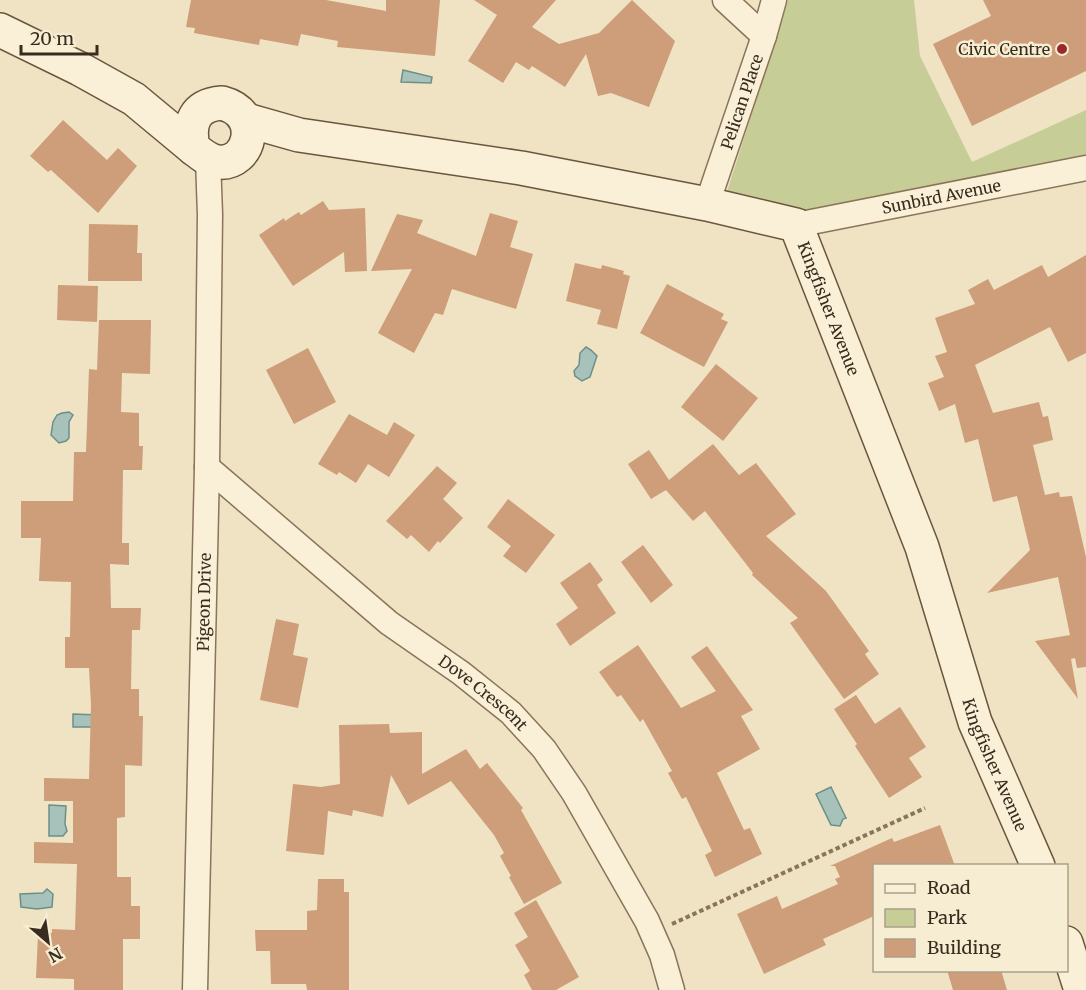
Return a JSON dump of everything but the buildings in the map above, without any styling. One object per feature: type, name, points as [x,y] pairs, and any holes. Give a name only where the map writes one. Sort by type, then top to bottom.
[{"type":"street","points":[[725,0],[764,36]]},
{"type":"street","name":"Pelican Place","points":[[708,204],[774,0]]},
{"type":"street","points":[[0,30],[80,69],[134,99],[216,156],[244,149],[249,129],[241,111],[222,103],[203,108],[196,115],[191,125],[216,156]]},
{"type":"street","points":[[134,99],[203,108]]},
{"type":"street","name":"Kingfisher Avenue","points":[[246,120],[299,135],[521,168],[708,204],[796,225],[922,547],[975,722],[1037,864]]},
{"type":"street","name":"Kingfisher Avenue","points":[[216,156],[299,135]]},
{"type":"street","name":"Pigeon Drive","points":[[195,990],[207,467],[210,214],[216,156]]},
{"type":"street","name":"Sunbird Avenue","points":[[796,225],[1086,168]]},
{"type":"street","name":"Dove Crescent","points":[[207,467],[389,623],[461,673],[511,713],[544,749],[574,793],[648,921],[662,955],[672,990]]},
{"type":"street","points":[[1068,949],[1081,990]]},
{"type":"path","points":[[653,933],[926,808]]},
{"type":"green space","points":[[788,0],[914,0],[920,56],[972,162],[1086,110],[1086,155],[811,223],[724,201]]},
{"type":"water","points":[[403,70],[432,77],[431,83],[401,82]]},
{"type":"water","points":[[586,347],[597,356],[590,377],[582,381],[575,376],[574,371],[579,365],[580,353]]},
{"type":"water","points":[[69,412],[73,415],[69,422],[69,438],[59,443],[51,435],[53,422],[57,415]]},
{"type":"water","points":[[73,714],[99,715],[100,727],[73,727]]},
{"type":"water","points":[[831,787],[846,818],[840,826],[831,825],[816,794]]},
{"type":"water","points":[[49,805],[66,806],[67,831],[63,836],[49,836]]},
{"type":"water","points":[[47,889],[53,894],[52,907],[37,909],[21,907],[20,894],[43,893]]},
{"type":"place","name":"Civic Centre","points":[[1062,49]]}]
